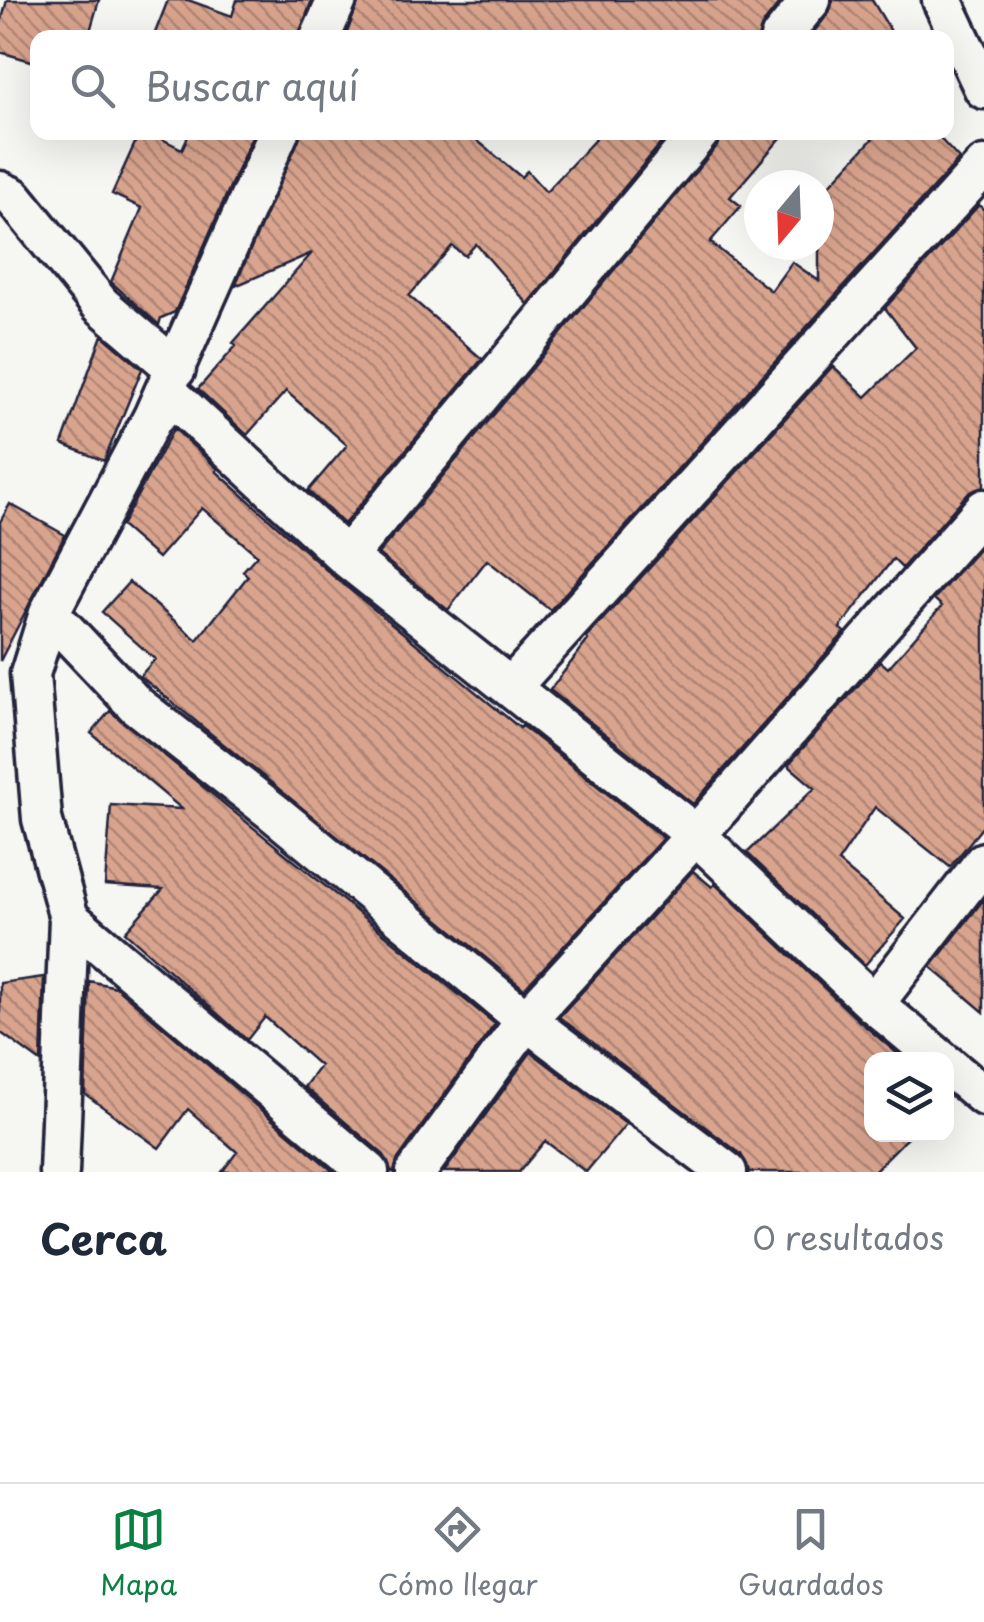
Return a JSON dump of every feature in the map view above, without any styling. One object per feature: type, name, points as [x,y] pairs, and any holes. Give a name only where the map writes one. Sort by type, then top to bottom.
[{"type":"street","points":[[323,30],[336,0]]},
{"type":"street","points":[[787,30],[811,0]]},
{"type":"street","points":[[942,0],[984,89]]},
{"type":"street","points":[[60,1172],[69,918],[42,819],[30,674],[50,614],[176,368],[276,140]]},
{"type":"street","points":[[346,557],[693,140]]},
{"type":"street","points":[[510,687],[984,166]]},
{"type":"street","points":[[0,191],[13,197],[100,305],[176,368]]},
{"type":"street","points":[[153,416],[174,398],[346,557],[696,835],[874,1004],[931,1052]]},
{"type":"street","points":[[416,1172],[526,1020],[696,835],[984,509]]},
{"type":"street","points":[[50,614],[136,705],[526,1020],[727,1172]]},
{"type":"street","points":[[874,1004],[984,862]]},
{"type":"street","points":[[69,918],[369,1172]]},
{"type":"street","points":[[954,1071],[984,1096]]},
{"type":"building","points":[[7,0],[99,0],[90,30],[30,30],[30,61],[0,52],[0,27]]},
{"type":"building","points":[[168,0],[188,0],[232,16],[237,0],[312,0],[301,30],[156,30]]},
{"type":"building","points":[[359,0],[782,0],[761,30],[348,30]]},
{"type":"building","points":[[833,0],[872,0],[890,30],[815,30],[829,13]]},
{"type":"building","points":[[136,140],[164,140],[182,149],[186,140],[250,140],[175,312],[161,318],[159,325],[111,282],[142,208],[112,194]]},
{"type":"building","points":[[298,140],[477,140],[521,177],[527,171],[546,192],[595,140],[664,140],[528,304],[476,244],[465,256],[452,246],[409,296],[482,359],[344,524],[308,491],[347,445],[286,391],[247,435],[198,389],[312,253],[235,286]]},
{"type":"building","points":[[719,140],[779,140],[753,170],[744,170],[744,181],[730,197],[741,206],[710,242],[771,291],[792,262],[819,281],[819,260],[834,260],[834,180],[872,140],[941,140],[959,159],[550,610],[487,560],[448,610],[378,554]]},
{"type":"building","points":[[979,205],[984,210],[984,487],[967,494],[902,568],[893,559],[840,628],[845,632],[693,804],[550,690],[586,638],[833,366],[866,397],[916,348],[885,308]]},
{"type":"building","points":[[102,335],[142,369],[104,461],[62,444]]},
{"type":"building","points":[[174,428],[332,575],[663,838],[524,989],[140,676],[155,659],[102,612],[129,582],[197,640],[248,576],[243,571],[257,555],[202,508],[158,558],[121,526]]},
{"type":"building","points":[[10,504],[65,535],[0,661],[0,522]]},
{"type":"building","points":[[984,543],[984,825],[950,867],[875,807],[838,862],[905,919],[865,965],[747,853],[815,788],[788,765],[880,661],[888,668],[942,606],[934,599]]},
{"type":"building","points":[[110,711],[495,1024],[398,1159],[394,1172],[384,1155],[304,1087],[320,1066],[265,1017],[247,1040],[125,932],[163,889],[105,885],[111,805],[182,809],[91,733]]},
{"type":"building","points":[[693,871],[712,887],[715,884],[896,1052],[864,1052],[864,1142],[903,1142],[873,1172],[749,1172],[741,1154],[559,1017]]},
{"type":"building","points":[[984,899],[984,1012],[931,967]]},
{"type":"building","points":[[44,977],[41,1062],[0,1032],[0,983]]},
{"type":"building","points":[[89,981],[116,987],[334,1172],[222,1172],[237,1152],[188,1109],[159,1148],[85,1094]]},
{"type":"building","points":[[531,1052],[626,1124],[586,1172],[545,1141],[519,1172],[444,1172]]}]
